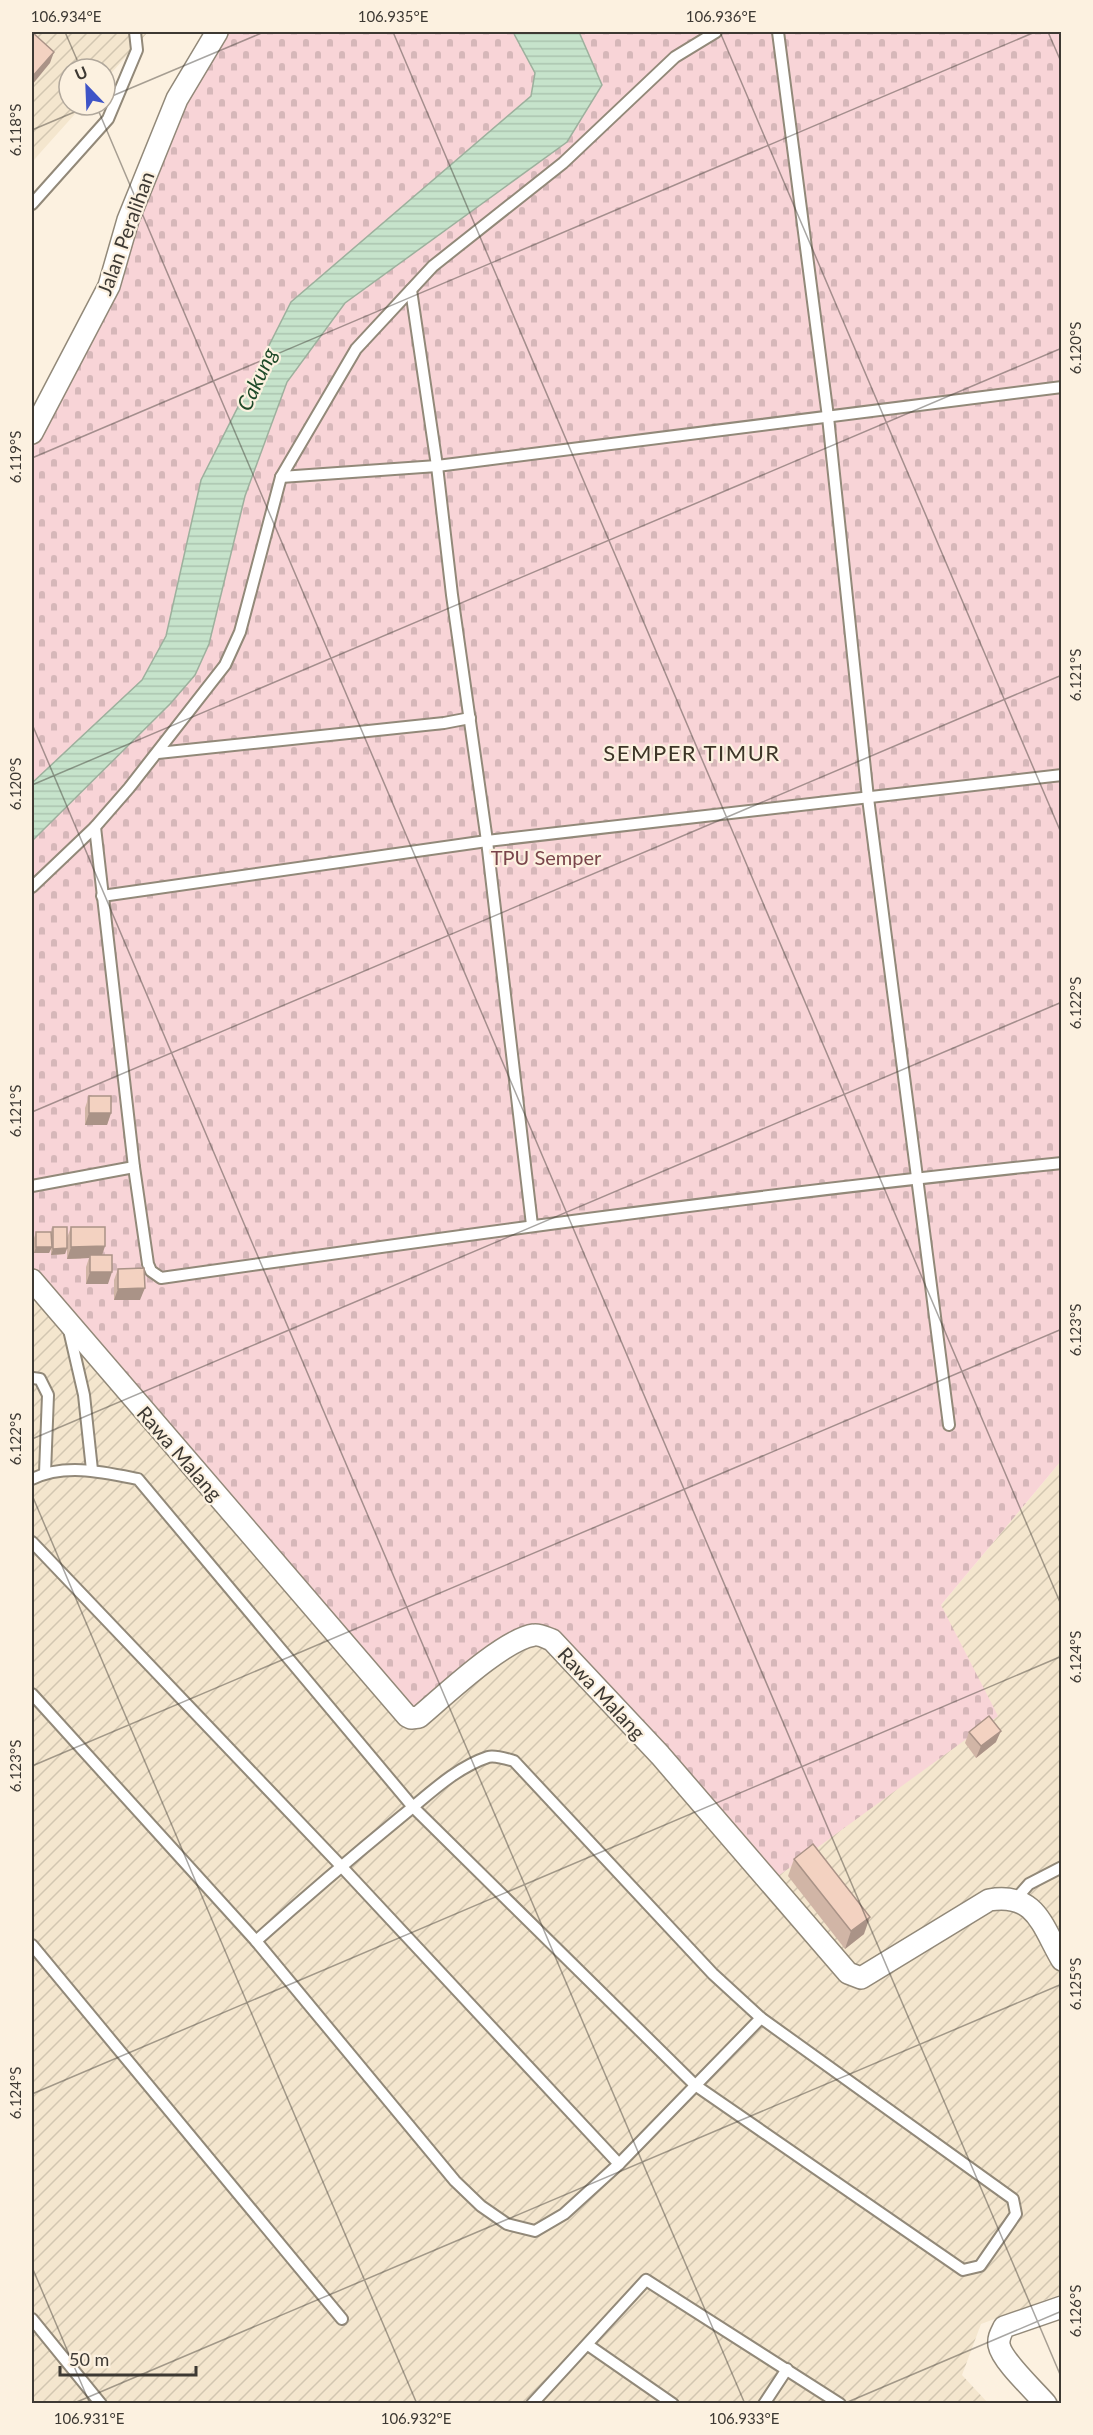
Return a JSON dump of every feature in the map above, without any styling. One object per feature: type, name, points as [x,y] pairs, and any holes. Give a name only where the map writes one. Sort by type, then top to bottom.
[{"type":"street","name":"Jalan Peralihan","points":[[32,434],[109,285],[128,220],[177,99],[217,32]]},
{"type":"street","name":"Rawa Malang","points":[[32,1280],[411,1718],[419,1717],[500,1651],[526,1637],[537,1634],[552,1640],[660,1755],[848,1973],[855,1977],[861,1978],[869,1974],[989,1900],[1003,1898],[1015,1900]]},
{"type":"street","points":[[1015,1900],[1025,1903],[1033,1910],[1062,1960]]},
{"type":"street","points":[[1046,2403],[1004,2356],[999,2345],[1000,2336],[1004,2327],[1062,2307]]},
{"type":"lane","points":[[32,204],[108,119],[137,50],[135,32]]},
{"type":"lane","points":[[32,887],[95,827],[158,753],[225,665],[240,632],[281,477],[356,349],[433,266],[563,163],[675,57],[716,32]]},
{"type":"lane","points":[[778,32],[828,417],[868,798],[949,1425]]},
{"type":"lane","points":[[411,290],[487,841],[532,1226]]},
{"type":"lane","points":[[281,477],[437,466],[1062,387]]},
{"type":"lane","points":[[158,753],[444,723],[470,717]]},
{"type":"lane","points":[[102,896],[487,841],[1062,775]]},
{"type":"lane","points":[[95,827],[134,1167],[148,1264],[150,1271],[161,1278],[532,1226],[918,1178],[1062,1163]]},
{"type":"lane","points":[[32,1186],[134,1167]]},
{"type":"lane","points":[[67,1321],[84,1395],[92,1470]]},
{"type":"lane","points":[[33,1378],[40,1379],[48,1395],[45,1473]]},
{"type":"lane","points":[[32,1479],[45,1473],[92,1470],[138,1479],[413,1807],[695,2085],[963,2270],[980,2266],[1016,2214],[1013,2199],[761,2018],[713,1974],[514,1761],[491,1756],[468,1766],[413,1807],[341,1866],[256,1941]]},
{"type":"lane","points":[[32,1542],[341,1866],[619,2164]]},
{"type":"lane","points":[[32,1694],[256,1941],[455,2181],[481,2206],[507,2224],[535,2231],[564,2214],[619,2164],[761,2018]]},
{"type":"lane","points":[[1015,1900],[1029,1884],[1062,1867]]},
{"type":"lane","points":[[32,1945],[342,2319]]},
{"type":"lane","points":[[532,2403],[588,2345],[642,2282],[647,2280],[840,2403]]},
{"type":"lane","points":[[32,2319],[100,2403]]},
{"type":"lane","points":[[588,2345],[673,2403]]},
{"type":"lane","points":[[764,2403],[787,2369]]},
{"type":"shaded area","points":[[32,32],[148,32],[117,67],[117,57],[57,57],[57,117],[72,117],[32,162]]},
{"type":"shaded area","points":[[44,1294],[526,1637],[941,1605],[1061,1461],[1061,2294],[981,2324],[962,2375],[988,2403],[32,2404],[32,1306]]},
{"type":"green space","name":"TPU Semper","points":[[217,32],[1061,32],[1061,1461],[941,1605],[998,1716],[770,1882],[537,1634],[419,1717],[32,1281],[32,433]]},
{"type":"water","name":"Cakung","points":[[513,32],[579,32],[602,85],[567,142],[345,303],[287,382],[245,496],[209,644],[195,675],[170,704],[32,841],[32,783],[142,680],[166,636],[201,480],[291,302],[531,96],[535,73]]},
{"type":"building","points":[[32,32],[54,52],[32,77]]},
{"type":"building","points":[[89,1096],[111,1096],[111,1113],[89,1113]]},
{"type":"building","points":[[53,1227],[67,1227],[67,1248],[53,1249]]},
{"type":"building","points":[[71,1227],[105,1227],[105,1246],[71,1247]]},
{"type":"building","points":[[36,1232],[51,1232],[52,1247],[36,1247]]},
{"type":"building","points":[[90,1255],[112,1255],[112,1272],[90,1272]]},
{"type":"building","points":[[144,1268],[145,1288],[118,1289],[118,1269]]},
{"type":"building","points":[[989,1716],[1001,1731],[981,1746],[969,1732]]},
{"type":"building","points":[[813,1844],[870,1917],[851,1931],[794,1859]]},
{"type":"district","name":"SEMPER TIMUR","points":[[692,752]]}]
